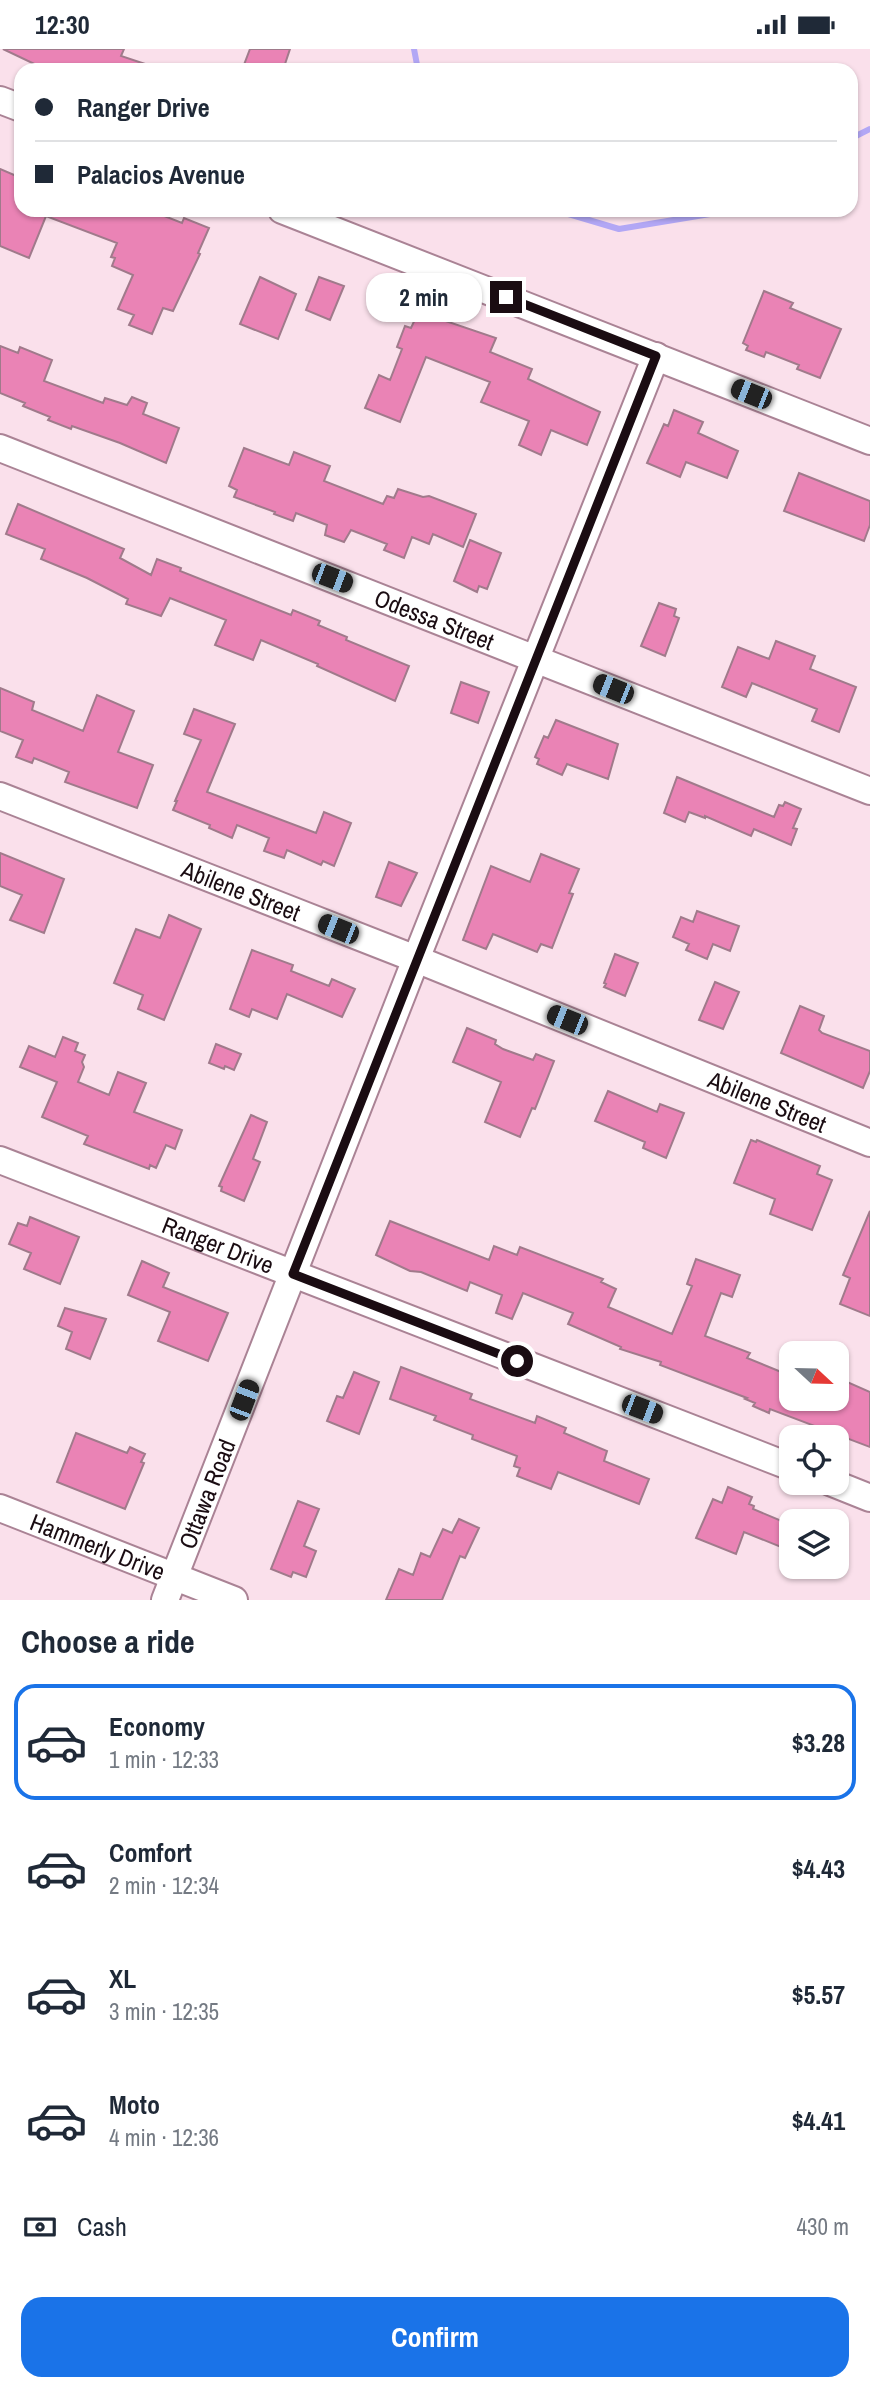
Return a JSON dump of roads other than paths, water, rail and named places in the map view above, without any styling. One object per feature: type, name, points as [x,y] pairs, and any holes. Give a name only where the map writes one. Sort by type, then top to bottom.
[{"type":"street","points":[[300,217],[870,441]]},
{"type":"street","name":"Ottawa Road","points":[[170,1589],[415,959],[656,356]]},
{"type":"street","name":"Odessa Street","points":[[0,448],[870,791]]},
{"type":"street","name":"Abilene Street","points":[[0,796],[415,959],[870,1143]]},
{"type":"street","name":"Ranger Drive","points":[[0,1160],[779,1462]]},
{"type":"street","points":[[849,1490],[870,1498]]},
{"type":"street","name":"Hammerly Drive","points":[[0,1508],[170,1589],[234,1600]]},
{"type":"waterway","points":[[414,49],[417,63]]},
{"type":"waterway","points":[[858,135],[870,129]]},
{"type":"waterway","points":[[579,217],[619,229],[692,217]]}]
